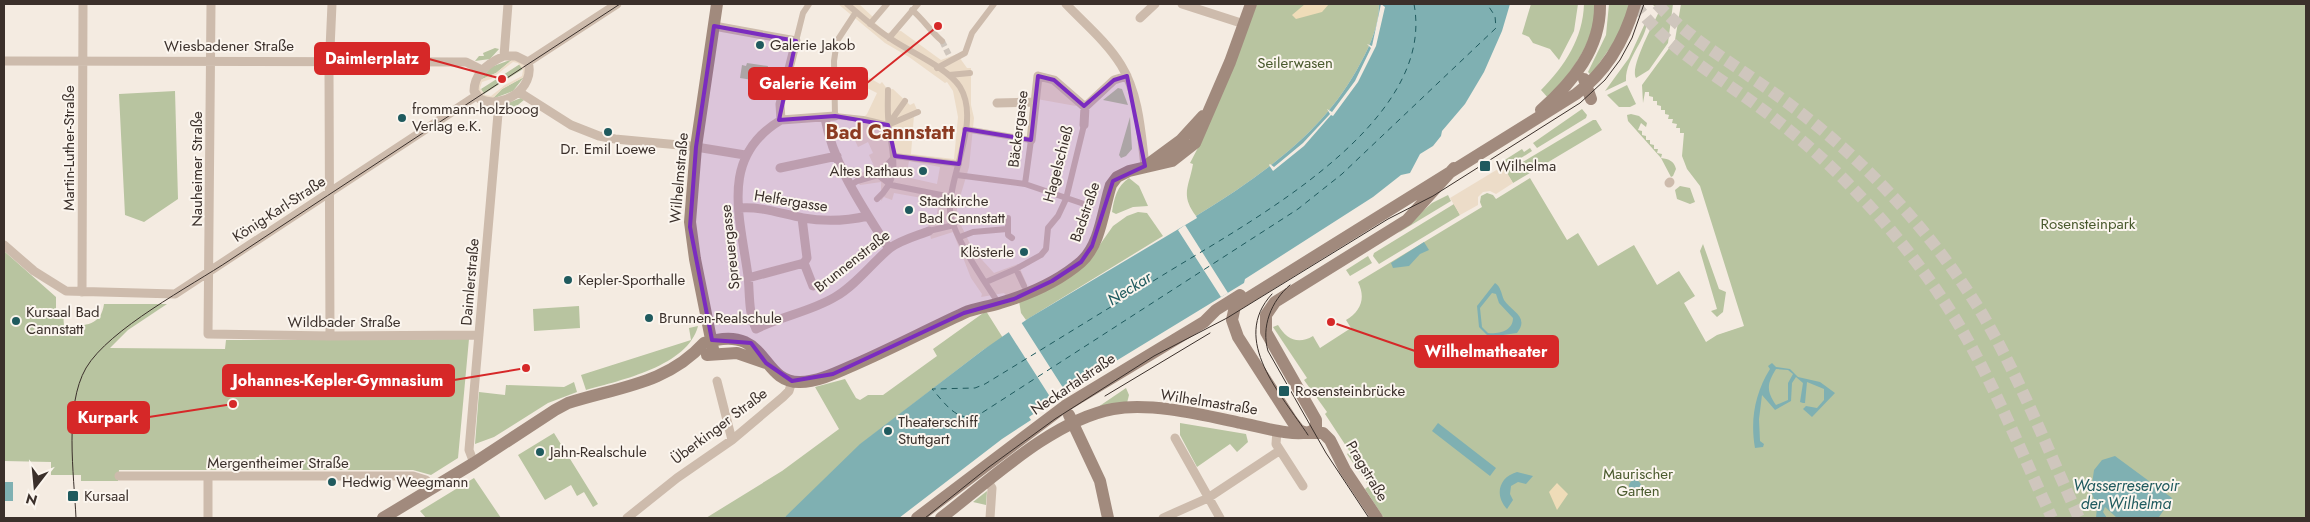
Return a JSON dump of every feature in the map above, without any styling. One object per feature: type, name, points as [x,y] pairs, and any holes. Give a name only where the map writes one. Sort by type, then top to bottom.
[{"type":"main road","name":"Wilhelmstraße","points":[[714,354],[690,227],[696,147],[717,4]]},
{"type":"main road","points":[[1145,166],[1163,164],[1176,159],[1191,147],[1200,136],[1250,4]]},
{"type":"main road","name":"Neckartalstraße","points":[[1520,128],[1568,84],[1584,62],[1592,46],[1599,23],[1600,4]]},
{"type":"main road","points":[[1568,84],[1576,79],[1590,88],[1603,34],[1607,4]]},
{"type":"main road","name":"Neckartalstraße","points":[[1238,337],[1232,320],[1236,304],[1454,168],[1590,88],[1624,34],[1635,4]]},
{"type":"main road","points":[[1145,166],[1181,140],[1210,108]]},
{"type":"main road","name":"Badstraße","points":[[999,304],[1035,289],[1081,262],[1094,241],[1113,181],[1124,173],[1145,166]]},
{"type":"main road","name":"Neckartalstraße","points":[[1275,302],[1407,220],[1454,168]]},
{"type":"main road","name":"Neckartalstraße","points":[[917,518],[1068,413],[1207,320],[1238,295],[1254,292]]},
{"type":"main road","name":"Pragstraße","points":[[1275,302],[1268,312],[1265,326],[1266,334],[1308,405],[1318,412],[1345,470],[1377,518]]},
{"type":"main road","points":[[383,518],[568,403],[660,376],[690,358],[704,343],[712,340],[735,339],[783,378],[792,382],[813,380],[833,374],[964,313],[999,304]]},
{"type":"main road","name":"Pragstraße","points":[[1238,337],[1299,430],[1306,433],[1323,433],[1330,440]]},
{"type":"main road","points":[[690,358],[749,349]]},
{"type":"main road","points":[[1306,433],[1314,429],[1316,424],[1308,405]]},
{"type":"main road","name":"Wilhelmastraße","points":[[1068,413],[1128,408],[1179,412],[1277,430],[1306,433]]},
{"type":"main road","points":[[1068,413],[1100,481],[1108,518]]},
{"type":"main road","name":"Neckartalstraße","points":[[940,518],[1035,446],[1068,413]]},
{"type":"street","name":"Martin-Luther-Straße","points":[[82,292],[83,4]]},
{"type":"street","name":"Nauheimer Straße","points":[[208,334],[211,4]]},
{"type":"street","points":[[330,336],[330,61],[332,4]]},
{"type":"street","points":[[504,56],[508,4]]},
{"type":"street","points":[[528,62],[617,4]]},
{"type":"street","points":[[809,4],[803,13],[780,104],[781,120],[835,116],[863,119],[888,125],[918,112]]},
{"type":"street","points":[[847,4],[889,38],[949,75],[960,87],[966,106],[965,129],[951,197],[950,211],[960,237],[999,304]]},
{"type":"street","points":[[870,24],[887,4]]},
{"type":"street","points":[[889,38],[918,4]]},
{"type":"street","points":[[936,68],[950,59],[965,53],[972,33],[994,4]]},
{"type":"street","points":[[1066,4],[1110,50],[1127,76],[1139,121],[1145,166]]},
{"type":"street","points":[[1140,18],[1155,4]]},
{"type":"street","points":[[1182,4],[1244,24]]},
{"type":"street","points":[[912,10],[925,21],[927,27],[942,41]]},
{"type":"street","points":[[835,116],[834,61],[837,41],[856,12]]},
{"type":"street","points":[[714,26],[796,41]]},
{"type":"street","points":[[504,56],[516,56],[528,62],[530,68],[527,78],[519,92],[499,102],[483,101],[476,96],[474,88],[482,70],[504,56]]},
{"type":"street","name":"Wiesbadener Straße","points":[[4,61],[466,62],[482,70]]},
{"type":"street","points":[[949,75],[970,73]]},
{"type":"street","name":"Bäckergasse","points":[[1025,184],[1038,76],[1054,80],[1085,107]]},
{"type":"street","points":[[1085,107],[1114,80],[1127,76]]},
{"type":"street","points":[[877,200],[891,185],[895,156],[888,125],[888,90]]},
{"type":"street","points":[[519,92],[571,125],[599,136],[615,140],[696,147],[745,155]]},
{"type":"street","name":"König-Karl-Straße","points":[[4,245],[34,271],[60,288],[82,292],[175,294],[476,96]]},
{"type":"street","points":[[888,125],[906,101]]},
{"type":"street","name":"Daimlerstraße","points":[[474,463],[470,450],[499,102]]},
{"type":"street","points":[[997,103],[1035,102]]},
{"type":"street","name":"Hagelschieß","points":[[986,282],[1041,256],[1046,248],[1048,228],[1058,216],[1066,199],[1084,125],[1085,107]]},
{"type":"street","points":[[825,118],[828,137],[851,185],[889,249]]},
{"type":"street","name":"Spreuergasse","points":[[756,329],[750,313],[748,278],[739,208],[739,182],[745,155],[767,128],[781,120]]},
{"type":"street","points":[[965,129],[1031,140]]},
{"type":"street","points":[[780,168],[837,156]]},
{"type":"street","points":[[895,156],[959,164]]},
{"type":"street","points":[[851,185],[857,181],[878,175],[895,156]]},
{"type":"street","points":[[878,175],[891,185],[951,197]]},
{"type":"street","points":[[957,175],[1025,184],[1090,206]]},
{"type":"street","name":"Helfergasse","points":[[739,208],[753,207],[802,218],[846,221],[868,216]]},
{"type":"street","points":[[802,218],[807,258],[804,264],[813,286]]},
{"type":"street","points":[[1008,218],[1006,228],[1008,235],[1012,238]]},
{"type":"street","name":"Brunnenstraße","points":[[756,329],[821,306],[838,296],[874,266],[889,249],[908,238],[954,225]]},
{"type":"street","points":[[960,237],[974,232],[1006,228]]},
{"type":"street","points":[[748,278],[804,264]]},
{"type":"street","points":[[1016,269],[1024,286]]},
{"type":"street","points":[[749,349],[756,329]]},
{"type":"street","name":"Wildbader Straße","points":[[208,334],[330,336],[479,334]]},
{"type":"street","points":[[717,381],[732,440]]},
{"type":"street","name":"Überkinger Straße","points":[[627,518],[677,478],[732,440],[790,391],[792,382]]},
{"type":"street","points":[[1277,430],[1276,444],[1279,451],[1303,486]]},
{"type":"street","points":[[1175,438],[1220,518]]},
{"type":"street","points":[[1164,518],[1208,498],[1279,451]]},
{"type":"street","name":"Mergentheimer Straße","points":[[119,476],[413,476],[426,480],[432,489]]},
{"type":"street","points":[[208,477],[208,518]]},
{"type":"street","points":[[988,482],[992,488],[990,518]]},
{"type":"highlighted area","points":[[714,26],[796,41],[779,120],[835,116],[888,125],[895,156],[959,164],[965,129],[1031,140],[1038,76],[1054,80],[1084,106],[1114,80],[1127,76],[1145,166],[1113,181],[1092,246],[1081,262],[1052,281],[1014,299],[964,313],[833,374],[792,381],[766,363],[751,343],[712,340],[690,227],[696,147]]},
{"type":"green space","name":"Seilerwasen","points":[[1257,4],[1379,4],[1379,11],[1374,34],[1361,62],[1329,110],[1310,131],[1268,168],[1196,216],[1191,209],[1187,196],[1193,164],[1190,163],[1202,140]]},
{"type":"green space","points":[[1531,4],[1578,4],[1574,31],[1559,60],[1550,49],[1533,43],[1529,37],[1522,34]]},
{"type":"green space","points":[[1584,4],[1596,4],[1587,44],[1574,66],[1549,99],[1541,90],[1558,71],[1571,51],[1580,28]]},
{"type":"green space","points":[[1609,4],[1630,4],[1619,35],[1591,75],[1588,72],[1606,35]]},
{"type":"green space","points":[[1651,4],[1673,4],[1668,43],[1649,70],[1636,78],[1636,64],[1639,54],[1660,9]]},
{"type":"green space","name":"Rosensteinpark","points":[[1681,4],[2304,4],[2306,6],[2306,518],[1384,518],[1365,489],[1369,486],[1347,454],[1350,452],[1325,414],[1327,412],[1304,380],[1307,378],[1273,327],[1278,325],[1285,334],[1297,340],[1308,339],[1313,336],[1320,348],[1351,328],[1346,320],[1355,313],[1362,299],[1358,282],[1482,207],[1480,202],[1481,196],[1487,193],[1493,195],[1496,199],[1530,178],[1567,240],[1578,233],[1598,266],[1634,245],[1657,285],[1679,271],[1695,296],[1684,303],[1706,342],[1717,335],[1744,326],[1700,186],[1687,169],[1682,156],[1684,133],[1680,133],[1680,128],[1676,128],[1677,124],[1672,123],[1673,119],[1668,119],[1669,115],[1665,114],[1665,110],[1661,110],[1661,106],[1657,105],[1657,101],[1653,101],[1653,97],[1649,96],[1649,92],[1645,92],[1643,103],[1642,85],[1675,40]]},
{"type":"green space","points":[[1647,19],[1644,34],[1629,64],[1626,81],[1605,91],[1629,58]]},
{"type":"green space","points":[[495,48],[499,49],[490,59],[475,61],[479,56],[484,56],[483,53]]},
{"type":"green space","points":[[513,59],[496,73],[480,80],[491,67]]},
{"type":"green space","points":[[747,63],[768,66],[764,84],[777,89],[775,98],[757,95],[759,81],[740,78],[742,65],[746,66]]},
{"type":"green space","points":[[520,64],[523,69],[484,94],[481,89]]},
{"type":"green space","points":[[524,77],[513,91],[492,99],[502,89]]},
{"type":"green space","points":[[1627,85],[1636,104],[1630,107],[1619,107],[1607,95]]},
{"type":"green space","points":[[1118,88],[1122,89],[1128,105],[1103,100]]},
{"type":"green space","points":[[175,91],[178,199],[144,222],[125,215],[119,94]]},
{"type":"green space","points":[[521,98],[524,100],[513,109],[509,108],[510,111],[504,112],[508,103]]},
{"type":"green space","points":[[1582,109],[1587,115],[1586,118],[1537,148],[1533,143]]},
{"type":"green space","points":[[1627,115],[1639,116],[1647,123],[1646,127],[1641,123],[1638,130],[1642,131],[1642,135],[1646,136],[1646,140],[1650,140],[1650,144],[1654,145],[1654,149],[1658,149],[1657,153],[1662,154],[1661,158],[1628,121]]},
{"type":"green space","points":[[1130,117],[1132,149],[1126,156],[1121,158],[1119,155]]},
{"type":"green space","points":[[1593,120],[1596,120],[1602,130],[1513,183],[1506,172]]},
{"type":"green space","points":[[1530,148],[1532,151],[1504,169],[1500,163],[1522,149],[1524,152]]},
{"type":"green space","points":[[1661,158],[1669,160],[1674,164],[1676,169],[1673,176],[1671,177]]},
{"type":"green space","points":[[1129,178],[1139,186],[1148,206],[1133,207],[1116,214],[1112,212],[1115,197],[1119,189]]},
{"type":"green space","points":[[1680,186],[1690,188],[1695,202],[1690,204],[1677,199],[1675,190]]},
{"type":"green space","points":[[1448,195],[1451,201],[1398,233],[1432,203]]},
{"type":"green space","points":[[1454,204],[1460,215],[1379,264],[1373,256],[1374,253]]},
{"type":"green space","points":[[1138,212],[1147,213],[1163,236],[1026,320],[1021,313],[1019,301],[1094,253],[1113,226],[1127,216]]},
{"type":"green space","points":[[1703,244],[1719,289],[1726,292],[1723,312],[1717,317],[1711,311],[1717,309],[1700,251]]},
{"type":"green space","points":[[4,251],[56,297],[56,312],[63,312],[64,326],[90,324],[99,317],[104,304],[167,304],[128,330],[110,348],[225,349],[226,340],[469,339],[458,458],[431,475],[413,470],[119,470],[118,481],[81,481],[81,475],[51,475],[51,462],[4,461]]},
{"type":"green space","points":[[1368,256],[1372,263],[1350,276],[1346,270]]},
{"type":"green space","points":[[579,306],[580,328],[534,331],[533,309]]},
{"type":"green space","points":[[986,311],[1003,338],[983,350],[861,444],[789,515],[783,518],[706,518],[782,471],[839,429],[815,387],[845,379],[856,398],[860,400],[868,395],[883,395],[937,356],[933,349]]},
{"type":"green space","points":[[698,326],[692,340],[667,361],[634,376],[586,390],[581,375],[691,340],[689,328]]},
{"type":"green space","points":[[574,382],[577,392],[548,403],[494,437],[475,444],[479,392],[505,395],[506,385],[564,387]]},
{"type":"green space","points":[[1126,388],[1129,395],[1127,403],[1098,407]]},
{"type":"green space","points":[[1180,423],[1246,434],[1248,442],[1237,452],[1230,444],[1197,467],[1180,435]]},
{"type":"green space","points":[[554,433],[598,504],[593,507],[584,492],[577,496],[571,485],[545,500],[518,455]]},
{"type":"green space","points":[[474,478],[501,518],[426,518],[420,511]]},
{"type":"green space","points":[[987,491],[986,505],[973,502]]},
{"type":"sand","points":[[1305,4],[1329,4],[1322,12],[1296,19],[1292,15]]},
{"type":"sand","points":[[1557,483],[1568,494],[1557,510],[1549,492]]},
{"type":"shaded area","points":[[838,4],[859,4],[873,17],[875,23],[887,33],[901,31],[941,60],[957,54],[967,68],[971,68],[971,105],[974,118],[969,167],[957,207],[957,217],[973,250],[994,273],[1018,264],[1028,287],[1007,297],[1004,293],[981,297],[982,294],[971,278],[953,232],[931,239],[928,224],[935,225],[939,201],[894,193],[892,200],[884,197],[881,201],[881,182],[860,185],[854,177],[874,166],[869,155],[873,153],[868,142],[858,147],[854,138],[862,136],[860,121],[867,114],[877,93],[865,87],[866,76],[880,84],[882,82],[888,90],[893,89],[910,105],[914,103],[918,112],[914,115],[911,154],[954,159],[958,117],[953,91],[947,82],[945,83],[909,57],[885,43]],"holes":[[[909,161],[940,167],[937,184],[906,177]]]},
{"type":"shaded area","points":[[513,59],[524,63],[526,68],[524,77],[502,89],[492,99],[480,95],[477,87],[480,80],[496,73]],"holes":[[[513,62],[518,63],[523,70],[522,76],[505,85],[491,96],[485,95],[480,88],[482,82],[491,79]]]},
{"type":"shaded area","points":[[1039,78],[1047,79],[1079,103],[1076,106],[1037,99]]},
{"type":"shaded area","points":[[1503,166],[1513,183],[1496,194],[1490,191],[1483,192],[1478,197],[1478,205],[1460,215],[1450,198]]},
{"type":"water","name":"Neckar","points":[[1379,4],[1510,4],[1502,31],[1484,72],[1465,104],[1442,131],[1441,136],[1433,146],[1420,154],[1410,173],[1401,175],[1373,197],[1245,279],[1244,283],[1070,389],[1029,417],[1031,420],[1002,439],[899,518],[784,518],[860,444],[983,350],[1029,318],[1197,218],[1196,216],[1268,168],[1290,150],[1329,110],[1346,87],[1371,41],[1378,19]]},
{"type":"water","points":[[1424,242],[1429,250],[1420,254],[1409,266],[1393,268],[1391,263]]},
{"type":"water","points":[[1495,283],[1500,288],[1504,300],[1520,318],[1521,323],[1517,333],[1489,337],[1479,327],[1477,306]],"holes":[[[1492,293],[1496,294],[1499,303],[1513,318],[1511,326],[1505,331],[1488,333],[1482,327],[1480,308]]]},
{"type":"water","points":[[1772,363],[1776,367],[1790,369],[1798,377],[1820,382],[1835,393],[1812,417],[1803,409],[1806,406],[1817,408],[1824,400],[1824,389],[1807,382],[1805,403],[1800,402],[1803,383],[1796,377],[1792,383],[1791,401],[1775,410],[1762,395],[1759,419],[1760,441],[1764,444],[1763,447],[1755,448],[1753,427],[1755,407],[1757,397],[1770,369],[1768,366]],"holes":[[[1776,369],[1788,370],[1793,374],[1788,383],[1788,400],[1776,405],[1769,391],[1769,383]]]},
{"type":"water","points":[[1438,423],[1496,468],[1490,476],[1432,431]]},
{"type":"water","name":"Wasserreservoir der Wilhelma","points":[[2115,456],[2172,498],[2159,517],[2117,518],[2105,507],[2103,512],[2107,518],[2096,518],[2097,507],[2091,491],[2094,470],[2102,460]]},
{"type":"water","points":[[1517,472],[1533,476],[1526,484],[1518,482],[1511,486],[1510,494],[1513,500],[1507,509],[1501,498],[1500,487],[1506,478]]},
{"type":"water","points":[[1633,480],[1637,480],[1641,486],[1637,492],[1633,492],[1629,488],[1629,484]]},
{"type":"water","points":[[4,482],[13,482],[13,501],[4,501]]},
{"type":"pier","points":[[1381,4],[1385,7],[1376,46],[1358,82],[1333,116],[1331,115],[1304,146],[1273,171],[1269,165],[1274,167],[1303,143],[1330,114],[1327,109],[1332,112],[1355,81],[1371,48],[1367,44],[1372,46]]},
{"type":"pier","points":[[1185,225],[1228,293],[1221,297],[1178,230]]},
{"type":"pier","points":[[1021,322],[1067,394],[1054,403],[1008,331]]},
{"type":"ferry route","points":[[1414,4],[1413,48],[1396,90],[1367,129],[1329,165],[1241,228],[985,384],[975,388],[932,389],[957,414],[970,417],[977,416],[1298,209],[1342,174],[1496,28],[1495,16],[1487,4]]},
{"type":"tunnel","points":[[1635,4],[1658,31],[1671,42],[1698,64],[1774,118],[1817,154],[1863,199],[1897,237],[1928,278],[1970,344],[1995,393],[2052,518]]},
{"type":"tunnel","points":[[1657,4],[1692,35],[1789,104],[1832,138],[1862,165],[1916,222],[1948,263],[1993,332],[2032,411],[2079,518]]},
{"type":"tunnel","points":[[942,41],[950,57]]},
{"type":"tram line","points":[[76,518],[72,461],[75,401],[79,384],[86,368],[97,353],[113,338],[152,309],[230,260],[620,4]]},
{"type":"tram line","points":[[925,518],[989,467],[1055,419],[1154,356],[1227,318],[1388,219],[1433,196],[1580,103],[1605,80],[1620,60],[1632,38],[1644,4]]},
{"type":"tram line","points":[[1290,285],[1283,291],[1269,315],[1266,333],[1268,351],[1326,453],[1369,518]]},
{"type":"tram line","points":[[1272,294],[1260,312],[1256,330],[1258,348],[1264,367],[1274,385],[1308,435]]},
{"type":"tram line","points":[[1105,396],[1210,333]]},
{"type":"place","name":"Galerie Keim","points":[[938,26]]},
{"type":"place","name":"Galerie Jakob","points":[[760,45]]},
{"type":"place","name":"Daimlerplatz","points":[[502,79]]},
{"type":"place","name":"frommann-holzboog Verlag e.K.","points":[[402,118]]},
{"type":"place","name":"Dr. Emil Loewe","points":[[608,132]]},
{"type":"place","name":"Wilhelma","points":[[1485,166]]},
{"type":"place","name":"Altes Rathaus","points":[[923,171]]},
{"type":"place","name":"Stadtkirche Bad Cannstatt","points":[[909,210]]},
{"type":"place","name":"Klösterle","points":[[1024,252]]},
{"type":"place","name":"Kepler-Sporthalle","points":[[568,280]]},
{"type":"place","name":"Brunnen-Realschule","points":[[649,318]]},
{"type":"place","name":"Kursaal Bad Cannstatt","points":[[16,321]]},
{"type":"place","name":"Wilhelmatheater","points":[[1331,322]]},
{"type":"place","name":"Johannes-Kepler-Gymnasium","points":[[526,368]]},
{"type":"place","name":"Rosensteinbrücke","points":[[1284,391]]},
{"type":"place","name":"Kurpark","points":[[233,404]]},
{"type":"place","name":"Theaterschiff Stuttgart","points":[[888,431]]},
{"type":"place","name":"Jahn-Realschule","points":[[540,452]]},
{"type":"place","name":"Hedwig Weegmann","points":[[332,482]]},
{"type":"place","name":"Kursaal","points":[[73,496]]},
{"type":"district","name":"Bad Cannstatt","points":[[890,132]]},
{"type":"park label","name":"Maurischer Garten","points":[[1638,482]]}]
